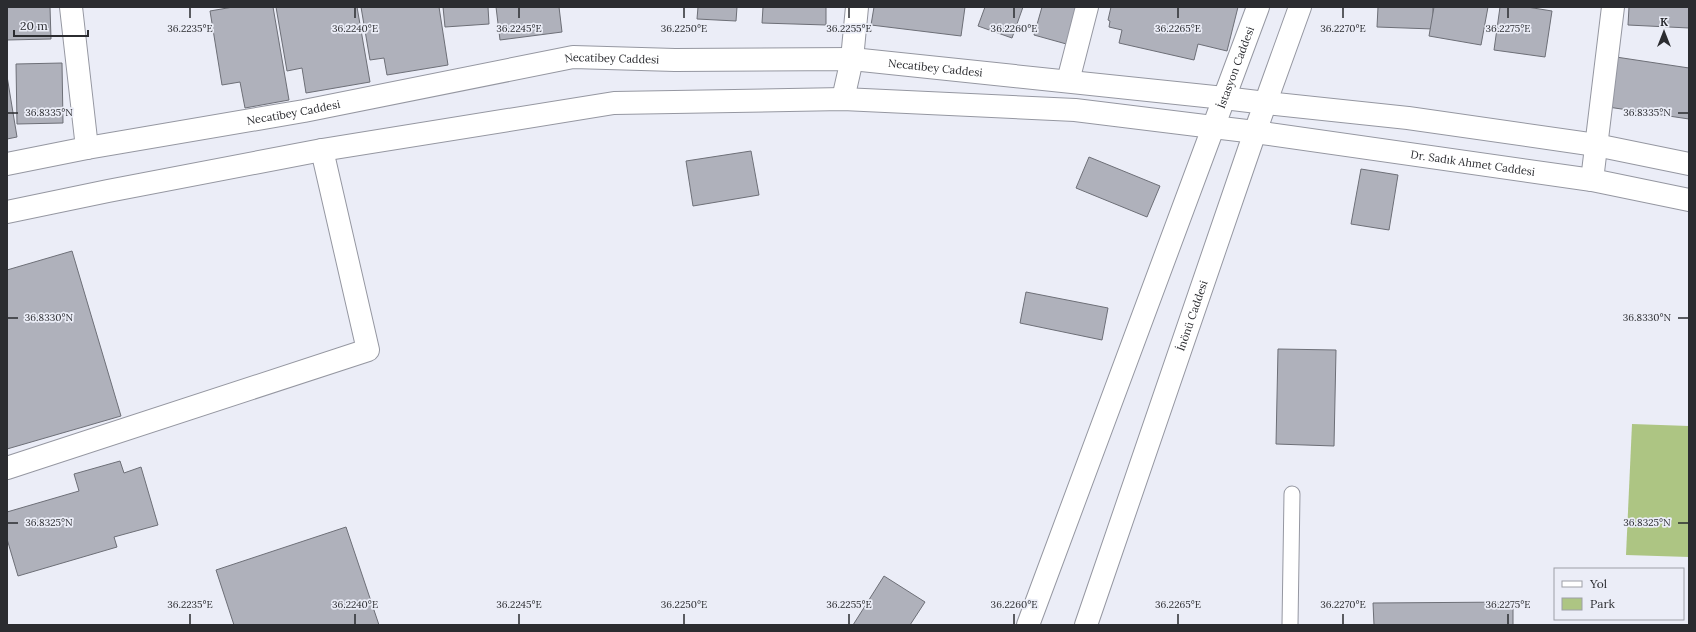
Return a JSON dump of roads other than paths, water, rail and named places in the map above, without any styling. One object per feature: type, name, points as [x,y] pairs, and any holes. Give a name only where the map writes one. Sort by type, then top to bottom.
[{"type":"street","points":[[71,7],[87,148]]},
{"type":"street","points":[[843,99],[852,59],[857,7]]},
{"type":"street","points":[[1068,81],[1087,7]]},
{"type":"street","name":"İstasyon Caddesi","points":[[1213,127],[1258,7]]},
{"type":"street","name":"İnönü Caddesi","points":[[1086,625],[1255,132],[1300,7]]},
{"type":"street","points":[[1592,180],[1613,7]]},
{"type":"street","name":"Necatibey Caddesi","points":[[7,164],[87,148],[304,111],[573,57],[675,60],[852,59],[1266,103]]},
{"type":"street","points":[[7,212],[108,190],[322,150],[614,103],[843,99],[1074,110],[1213,127],[1028,625]]},
{"type":"street","points":[[1266,103],[1408,118],[1596,145],[1689,164]]},
{"type":"street","name":"Dr. Sadık Ahmet Caddesi","points":[[1213,127],[1592,180],[1689,200]]},
{"type":"street","points":[[7,468],[368,350],[322,150]]},
{"type":"lane","points":[[1290,625],[1292,494]]}]
